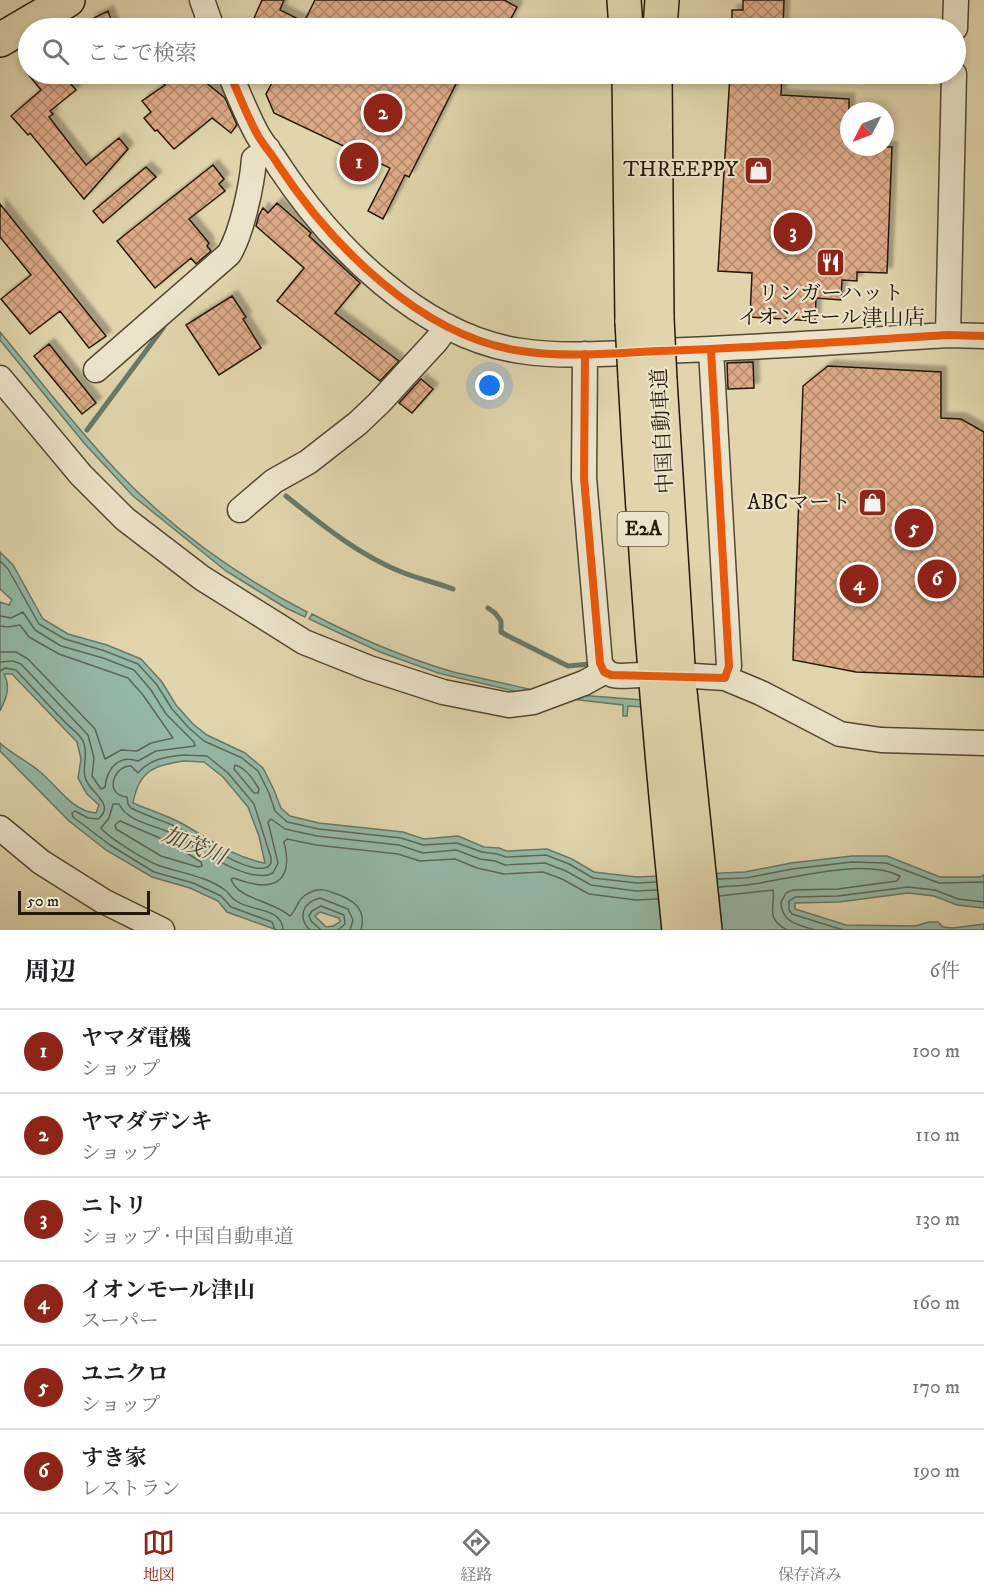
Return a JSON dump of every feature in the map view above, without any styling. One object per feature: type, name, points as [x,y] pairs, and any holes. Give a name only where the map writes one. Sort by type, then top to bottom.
[{"type":"highway","points":[[37,18],[68,0]]},
{"type":"highway","points":[[624,0],[626,18]]},
{"type":"highway","points":[[628,18],[629,0]]},
{"type":"highway","points":[[654,0],[654,18]]},
{"type":"highway","points":[[661,18],[662,0]]},
{"type":"highway","points":[[0,40],[18,29]]},
{"type":"highway","name":"中国自動車道","points":[[642,84],[645,320],[648,378],[643,528],[705,930]]},
{"type":"highway","name":"中国自動車道","points":[[667,678],[679,930]]},
{"type":"street","points":[[202,0],[208,18]]},
{"type":"street","points":[[955,18],[956,0]]},
{"type":"street","points":[[235,84],[257,134],[290,183],[316,216],[355,257],[394,293],[418,311],[481,341],[520,351],[585,354],[711,350],[948,335],[984,336]]},
{"type":"street","points":[[948,335],[954,84]]},
{"type":"street","points":[[96,370],[229,254],[236,243],[253,174],[254,159],[268,148]]},
{"type":"street","points":[[240,510],[274,481],[308,462],[358,423],[437,340],[447,326]]},
{"type":"street","points":[[711,350],[729,666],[725,678]]},
{"type":"street","points":[[585,354],[584,478],[600,663],[604,672],[611,675],[667,678],[725,678],[761,693],[840,734],[881,740],[984,743]]},
{"type":"street","points":[[0,378],[81,475],[125,519],[202,578],[304,642],[369,668],[443,692],[509,705],[533,702],[584,683],[604,672]]},
{"type":"street","points":[[0,828],[41,862],[103,901],[162,930]]},
{"type":"water","points":[[0,332],[85,435],[135,490],[181,530],[229,566],[307,612],[305,617],[226,571],[133,496],[84,443],[0,340]]},
{"type":"water","name":"加茂川","points":[[0,552],[13,565],[43,619],[68,634],[107,645],[141,659],[162,682],[176,705],[193,724],[207,735],[245,753],[263,768],[281,808],[290,816],[319,823],[403,832],[424,839],[458,836],[484,847],[506,851],[547,849],[572,859],[594,872],[637,877],[745,872],[791,863],[852,856],[887,856],[940,877],[980,877],[984,875],[984,908],[957,905],[934,896],[908,893],[839,902],[795,903],[795,909],[846,925],[915,926],[938,922],[943,927],[953,928],[984,924],[984,930],[277,930],[227,912],[218,901],[190,888],[152,877],[106,850],[69,821],[0,751],[0,743],[39,771],[72,803],[79,808],[96,813],[99,805],[87,794],[78,778],[81,759],[77,742],[12,674],[4,674],[7,688],[0,711],[0,602],[9,605],[12,600],[0,589]],"holes":[[[183,761],[204,762],[223,777],[248,807],[259,836],[265,863],[232,852],[175,820],[133,803],[139,783],[149,772],[164,765]],[[320,912],[339,918],[340,922],[326,927],[315,916]]]},
{"type":"water","points":[[312,614],[397,653],[450,671],[532,690],[527,694],[438,673],[380,652],[309,619]]},
{"type":"water","points":[[565,694],[643,700],[644,707],[628,706],[627,716],[623,716],[623,705],[561,698]]},
{"type":"building","points":[[262,0],[284,0],[280,10],[296,18],[254,18]]},
{"type":"building","points":[[315,0],[504,0],[517,7],[511,18],[306,18]]},
{"type":"building","points":[[743,0],[784,0],[783,18],[732,18],[732,10],[743,10]]},
{"type":"building","points":[[108,11],[110,18],[94,18]]},
{"type":"building","points":[[36,84],[71,84],[76,90],[50,111],[53,114],[49,117],[86,165],[119,138],[128,149],[84,199],[30,133],[28,135],[11,116],[41,90]]},
{"type":"building","points":[[208,84],[225,98],[237,125],[231,133],[212,118],[174,149],[144,118],[151,112],[142,101],[165,85]]},
{"type":"building","points":[[272,84],[456,84],[409,177],[405,175],[383,219],[368,211],[390,168],[274,113],[266,94]]},
{"type":"building","points":[[729,84],[782,84],[781,95],[849,99],[849,102],[840,102],[840,156],[892,156],[887,273],[857,272],[857,281],[842,280],[841,300],[816,298],[815,321],[750,317],[752,273],[718,271]]},
{"type":"building","points":[[213,165],[224,179],[219,184],[225,191],[189,219],[209,243],[207,246],[211,251],[196,264],[191,258],[155,288],[117,241]]},
{"type":"building","points":[[146,167],[156,177],[103,223],[93,211]]},
{"type":"building","points":[[277,203],[311,233],[309,236],[360,283],[335,313],[399,361],[380,381],[277,301],[304,268],[256,226],[263,208],[268,213]]},
{"type":"building","points":[[0,204],[106,336],[89,348],[60,311],[30,334],[1,299],[31,275],[0,237]]},
{"type":"building","points":[[232,296],[246,317],[243,319],[261,348],[219,375],[186,325]]},
{"type":"building","points":[[49,344],[96,403],[82,414],[34,356]]},
{"type":"building","points":[[753,362],[754,388],[728,389],[727,363]]},
{"type":"building","points":[[828,366],[941,372],[941,418],[961,419],[984,432],[984,677],[856,672],[793,660],[803,386]]},
{"type":"building","points":[[421,379],[433,389],[412,413],[399,403]]},
{"type":"waterway","points":[[87,430],[163,328]]},
{"type":"waterway","points":[[286,496],[328,529],[372,558],[404,573],[453,589]]},
{"type":"waterway","points":[[488,608],[501,621],[501,632],[508,636],[568,666],[590,664],[590,661]]},
{"type":"cycle path","points":[[234,84],[261,141],[325,227],[353,256],[415,307],[449,327],[484,342],[521,351],[572,355],[948,335],[984,336]]},
{"type":"cycle path","points":[[585,354],[584,478],[600,663],[604,672],[611,675],[725,678],[729,666],[711,350]]},
{"type":"place","name":"ヤマダデンキ","points":[[383,113]]},
{"type":"place","name":"ヤマダ電機","points":[[359,162]]},
{"type":"place","name":"THREEPPY","points":[[759,170]]},
{"type":"place","name":"ニトリ","points":[[793,232]]},
{"type":"place","name":"リンガーハット イオンモール津山店","points":[[831,263]]},
{"type":"place","name":"ABCマート","points":[[872,503]]},
{"type":"place","name":"ユニクロ","points":[[914,528]]},
{"type":"place","name":"すき家","points":[[937,579]]},
{"type":"place","name":"イオンモール津山","points":[[859,584]]}]
